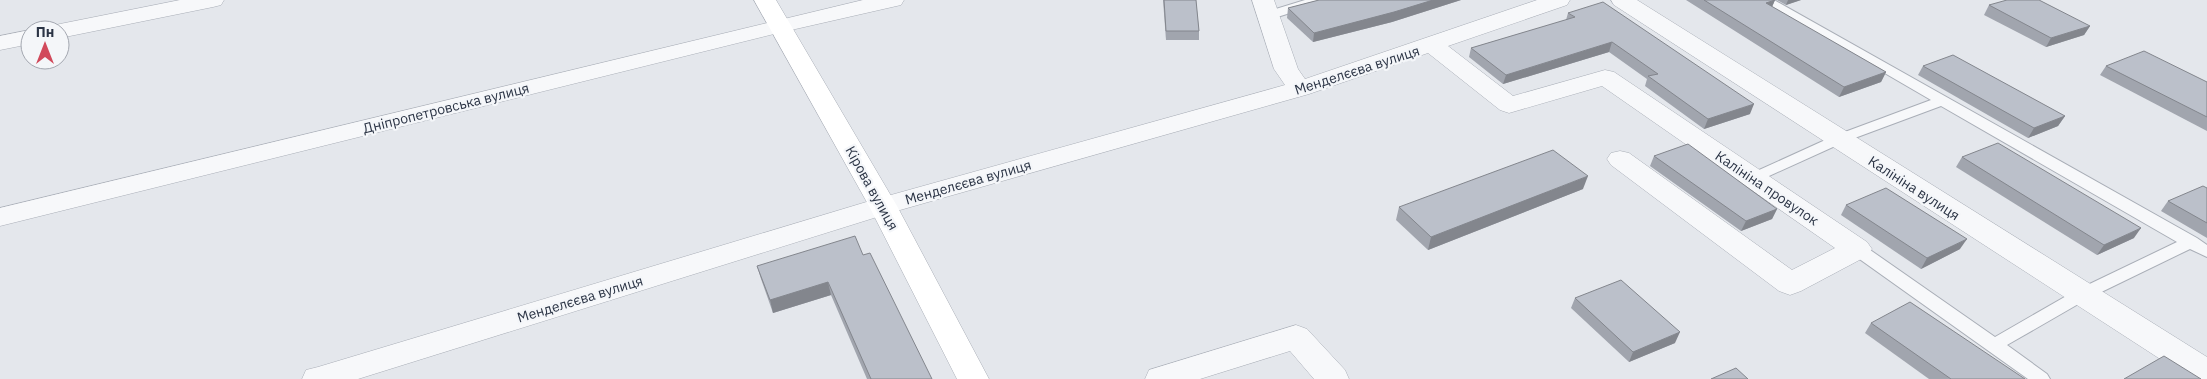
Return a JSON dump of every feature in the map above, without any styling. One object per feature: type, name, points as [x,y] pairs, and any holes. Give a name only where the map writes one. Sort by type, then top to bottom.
[{"type":"main road","name":"Кірова вулиця","points":[[765,0],[778,26],[883,206],[973,379]]},
{"type":"street","points":[[70,29],[213,0]]},
{"type":"street","name":"Дніпропетровська вулиця","points":[[0,217],[778,26],[893,0]]},
{"type":"street","name":"Менделєєва вулиця","points":[[318,379],[883,206],[1300,89],[1559,0]]},
{"type":"street","name":"Калініна вулиця","points":[[1622,0],[2081,295],[2207,373]]},
{"type":"street","points":[[1265,8],[1286,69],[1300,89]]},
{"type":"street","points":[[0,43],[20,39]]},
{"type":"street","name":"Калініна провулок","points":[[1432,45],[1509,106],[1605,77],[1857,249]]},
{"type":"street","points":[[1620,159],[1790,284],[1857,249]]},
{"type":"street","points":[[1161,379],[1296,337],[1333,379]]},
{"type":"lane","points":[[1265,8],[1318,0]]},
{"type":"lane","points":[[1765,0],[2207,252]]},
{"type":"lane","points":[[1753,178],[1839,139],[1942,101]]},
{"type":"lane","points":[[1994,345],[2081,295],[2191,242]]},
{"type":"lane","points":[[1857,249],[2041,379]]},
{"type":"building","points":[[1164,0],[1196,0],[1199,31],[1166,31]]},
{"type":"building","points":[[1319,0],[1433,0],[1314,33],[1288,8]]},
{"type":"building","points":[[1704,0],[1775,0],[1766,3],[1886,72],[1844,87]]},
{"type":"building","points":[[2007,0],[2039,0],[2090,26],[2051,38],[1989,5]]},
{"type":"building","points":[[1603,2],[1754,104],[1708,119],[1648,76],[1658,74],[1612,42],[1506,75],[1471,48],[1575,17],[1568,13]]},
{"type":"building","points":[[2144,51],[2207,82],[2207,117],[2106,66]]},
{"type":"building","points":[[1953,55],[2065,116],[2034,128],[1923,66]]},
{"type":"building","points":[[1998,143],[2141,228],[2104,245],[1962,157]]},
{"type":"building","points":[[1688,144],[1777,209],[1746,221],[1654,156]]},
{"type":"building","points":[[1553,150],[1588,176],[1431,237],[1399,207]]},
{"type":"building","points":[[2203,186],[2207,188],[2207,223],[2168,201]]},
{"type":"building","points":[[1886,188],[1967,239],[1927,258],[1846,205]]},
{"type":"building","points":[[855,236],[863,255],[870,253],[932,379],[871,379],[828,282],[770,300],[757,266]]},
{"type":"building","points":[[1621,280],[1680,332],[1633,352],[1575,298]]},
{"type":"building","points":[[1910,302],[2025,379],[1951,379],[1871,323]]},
{"type":"building","points":[[2164,356],[2201,379],[2124,379]]},
{"type":"building","points":[[1736,368],[1748,379],[1711,379]]}]
